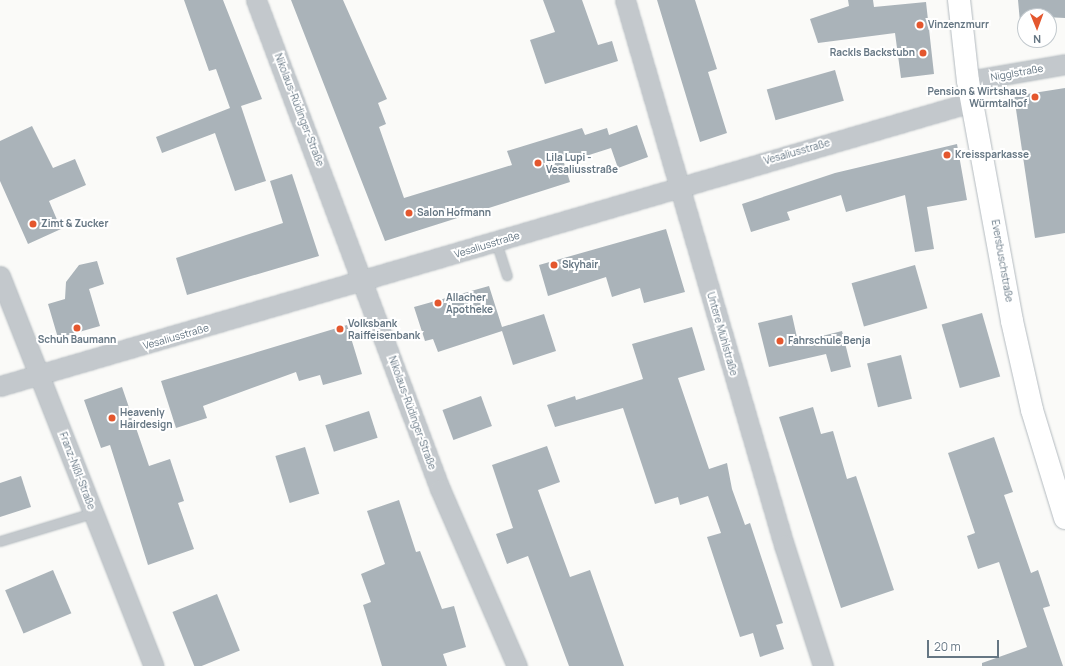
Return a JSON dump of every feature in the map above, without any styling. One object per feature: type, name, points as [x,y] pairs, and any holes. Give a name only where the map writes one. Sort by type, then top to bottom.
[{"type":"main road","name":"Eversbuschstraße","points":[[959,0],[970,92],[1012,320],[1032,410],[1065,518]]},
{"type":"street","name":"Nikolaus-Rüdinger-Straße","points":[[256,0],[364,282],[440,489],[516,666]]},
{"type":"street","name":"Untere Mühlstraße","points":[[625,0],[652,81],[680,187],[823,666]]},
{"type":"street","name":"Nigglstraße","points":[[970,92],[1065,64]]},
{"type":"street","name":"Vesaliusstraße","points":[[0,386],[40,376],[364,282],[680,187],[970,92]]},
{"type":"street","name":"Franz-Nißl-Straße","points":[[0,276],[154,666]]},
{"type":"lane","points":[[496,242],[507,275]]},
{"type":"lane","points":[[0,541],[92,512]]},
{"type":"building","points":[[184,0],[223,0],[262,99],[241,106],[266,181],[235,191],[215,133],[162,153],[156,137],[230,108],[216,69],[209,71]]},
{"type":"building","points":[[291,0],[343,0],[387,99],[378,103],[386,124],[379,127],[404,198],[512,165],[507,151],[582,128],[585,135],[607,128],[609,135],[637,125],[648,157],[618,168],[611,148],[564,163],[570,182],[385,241]]},
{"type":"building","points":[[543,0],[582,0],[598,45],[612,41],[618,61],[545,84],[530,40],[555,32]]},
{"type":"building","points":[[657,0],[695,0],[717,69],[708,72],[727,133],[700,142]]},
{"type":"building","points":[[848,0],[873,0],[874,7],[926,2],[934,74],[901,78],[895,33],[818,43],[810,19],[849,6]]},
{"type":"building","points":[[1018,0],[1065,0],[1065,18],[1057,18],[1057,8],[1019,8]]},
{"type":"building","points":[[835,70],[844,101],[776,120],[767,90]]},
{"type":"building","points":[[1065,88],[1065,233],[1035,238],[1014,96]]},
{"type":"building","points":[[32,126],[53,168],[75,159],[86,185],[49,201],[61,229],[28,244],[0,181],[0,141]]},
{"type":"building","points":[[957,144],[967,200],[927,207],[934,249],[915,252],[905,195],[846,212],[841,195],[787,212],[790,220],[751,232],[742,204],[835,173]]},
{"type":"building","points":[[292,174],[319,256],[187,295],[176,258],[283,223],[270,181]]},
{"type":"building","points":[[666,229],[685,292],[644,303],[640,288],[612,297],[606,277],[548,296],[539,265]]},
{"type":"building","points":[[97,261],[104,284],[89,289],[100,326],[58,338],[48,304],[65,299],[66,282],[79,265]]},
{"type":"building","points":[[915,265],[927,308],[864,326],[852,283]]},
{"type":"building","points":[[489,286],[502,327],[544,314],[556,351],[513,365],[502,331],[438,352],[433,339],[425,341],[414,307]]},
{"type":"building","points":[[982,313],[1000,376],[960,388],[942,325]]},
{"type":"building","points":[[792,315],[798,342],[842,331],[851,367],[831,372],[826,354],[769,367],[758,323]]},
{"type":"building","points":[[347,325],[362,374],[323,385],[320,375],[299,381],[296,372],[203,406],[207,418],[176,428],[161,381]]},
{"type":"building","points":[[692,327],[705,370],[678,378],[709,469],[727,463],[732,489],[745,525],[750,523],[783,623],[776,625],[784,649],[760,657],[753,633],[740,637],[707,537],[721,533],[708,496],[680,505],[678,497],[655,504],[623,408],[555,427],[547,405],[575,396],[576,400],[643,379],[632,344]]},
{"type":"building","points":[[901,355],[912,399],[878,407],[867,363]]},
{"type":"building","points":[[122,387],[149,466],[170,459],[184,501],[178,503],[194,549],[148,565],[110,445],[101,448],[84,400]]},
{"type":"building","points":[[481,396],[492,426],[453,440],[442,410]]},
{"type":"building","points":[[813,407],[821,434],[833,431],[847,479],[856,476],[894,590],[841,608],[779,417]]},
{"type":"building","points":[[369,411],[378,438],[334,452],[325,425]]},
{"type":"building","points":[[994,437],[1013,492],[1004,495],[1031,573],[1038,570],[1050,606],[1043,608],[1063,666],[982,666],[982,663],[1027,647],[999,562],[978,569],[967,536],[975,533],[948,453]]},
{"type":"building","points":[[547,446],[560,482],[538,490],[570,577],[590,570],[624,666],[569,666],[528,556],[507,564],[496,534],[513,528],[492,465]]},
{"type":"building","points":[[305,447],[319,494],[290,503],[275,456]]},
{"type":"building","points":[[21,476],[31,507],[0,517],[0,483]]},
{"type":"building","points":[[399,500],[416,552],[420,551],[442,609],[454,606],[466,647],[443,654],[447,666],[382,666],[363,605],[371,602],[361,574],[385,564],[367,511]]},
{"type":"building","points":[[53,570],[71,613],[23,634],[5,590]]},
{"type":"building","points":[[217,594],[240,651],[202,666],[194,666],[172,612]]},
{"type":"place","name":"Vinzenzmurr","points":[[920,25]]},
{"type":"place","name":"Rackls Backstubn","points":[[923,53]]},
{"type":"place","name":"Pension & Wirtshaus Würmtalhof","points":[[1035,97]]},
{"type":"place","name":"Kreissparkasse","points":[[947,155]]},
{"type":"place","name":"Lila Lupi - Vesaliusstraße","points":[[538,163]]},
{"type":"place","name":"Salon Hofmann","points":[[409,213]]},
{"type":"place","name":"Zimt & Zucker","points":[[33,224]]},
{"type":"place","name":"Skyhair","points":[[554,265]]},
{"type":"place","name":"Allacher Apotheke","points":[[438,303]]},
{"type":"place","name":"Schuh Baumann","points":[[77,328]]},
{"type":"place","name":"Volksbank Raiffeisenbank","points":[[340,329]]},
{"type":"place","name":"Fahrschule Benja","points":[[780,341]]},
{"type":"place","name":"Heavenly Hairdesign","points":[[112,418]]}]
